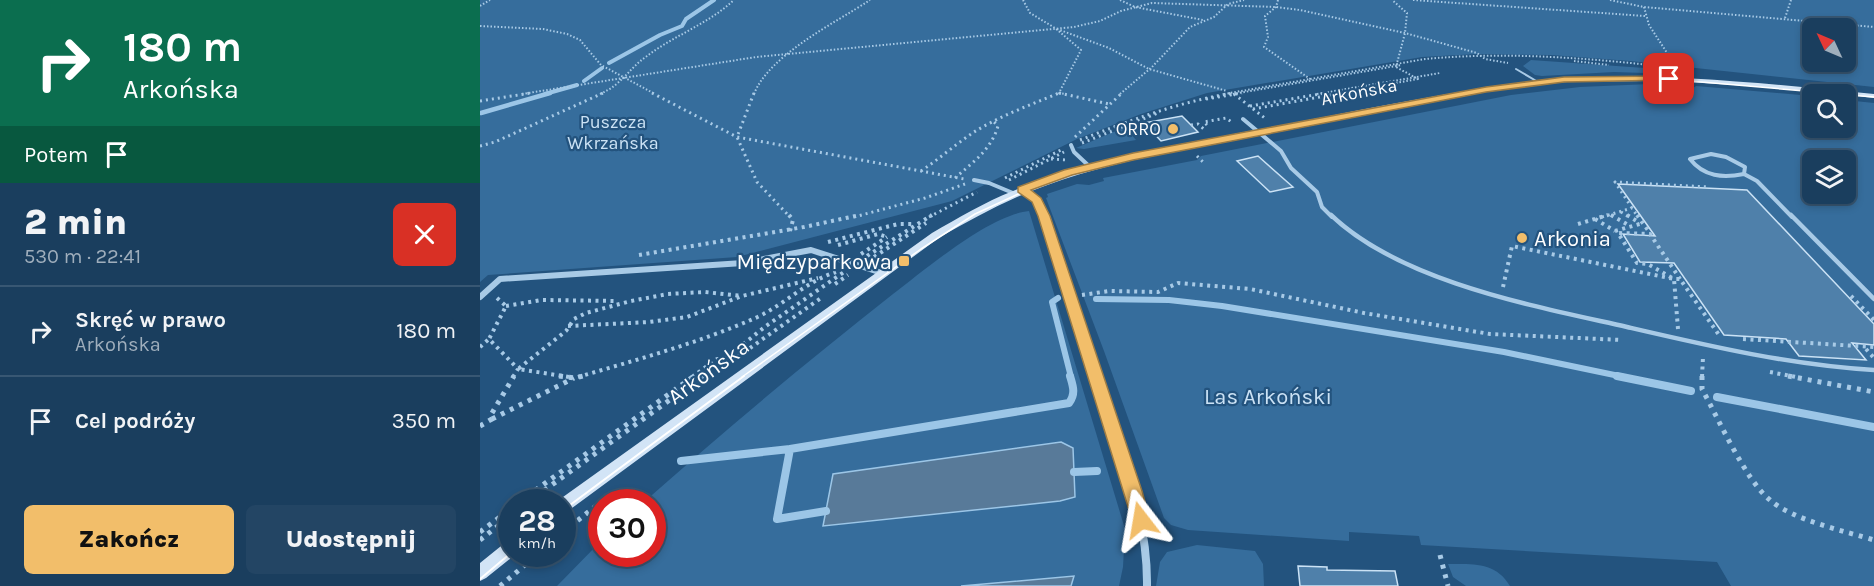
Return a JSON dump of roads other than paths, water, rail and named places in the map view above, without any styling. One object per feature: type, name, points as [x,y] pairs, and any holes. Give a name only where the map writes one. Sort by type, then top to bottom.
[{"type":"street","name":"Arkońska","points":[[576,496],[948,227],[1017,191],[1090,167],[1259,132],[1486,89],[1538,82],[1612,78],[1681,79],[1874,96]]},
{"type":"street","points":[[1017,191],[1038,201],[1133,491],[1149,565],[1147,586]]},
{"type":"street","points":[[481,296],[500,279],[744,263],[811,250],[882,273]]},
{"type":"street","points":[[480,573],[498,558]]},
{"type":"lane","points":[[1676,68],[1681,79],[1676,88]]},
{"type":"lane","points":[[1516,69],[1538,82]]},
{"type":"lane","points":[[1243,119],[1281,151],[1288,165],[1317,192],[1322,207],[1328,213],[1363,241],[1410,266],[1444,280],[1500,298],[1679,339],[1795,363],[1874,370]]},
{"type":"lane","points":[[1071,145],[1074,152],[1090,167]]},
{"type":"lane","points":[[1744,174],[1744,168],[1724,157],[1706,154],[1690,159],[1697,168],[1710,174],[1727,177],[1744,174],[1764,186],[1874,299]]},
{"type":"lane","points":[[974,180],[1017,191]]},
{"type":"waterway","points":[[609,63],[660,35],[682,26],[686,19],[714,0]]},
{"type":"waterway","points":[[584,81],[602,68]]},
{"type":"waterway","points":[[545,94],[577,85]]},
{"type":"waterway","points":[[481,113],[550,93]]},
{"type":"waterway","points":[[1058,298],[1052,302],[1071,377]]},
{"type":"waterway","points":[[1096,299],[1169,300],[1222,306],[1504,352],[1624,377]]},
{"type":"waterway","points":[[790,449],[1069,403],[1073,393],[1070,376]]},
{"type":"waterway","points":[[1617,376],[1691,391]]},
{"type":"waterway","points":[[1717,397],[1874,427]]},
{"type":"waterway","points":[[681,461],[790,449]]},
{"type":"waterway","points":[[790,449],[777,519],[826,511]]},
{"type":"waterway","points":[[1074,472],[1097,471]]},
{"type":"tram line","points":[[742,377],[921,249],[975,214],[1060,177],[1130,159],[1451,96],[1560,81],[1678,80],[1874,97]]},
{"type":"tram line","points":[[576,501],[744,376]]},
{"type":"tram line","points":[[480,579],[498,564]]},
{"type":"place","name":"ORRO","points":[[1173,129]]},
{"type":"place","name":"Arkonia","points":[[1522,238]]},
{"type":"place","name":"Międzyparkowa","points":[[904,261]]},
{"type":"park label","name":"Puszcza Wkrzańska","points":[[613,132]]},
{"type":"park label","name":"Las Arkoński","points":[[1268,396]]}]
